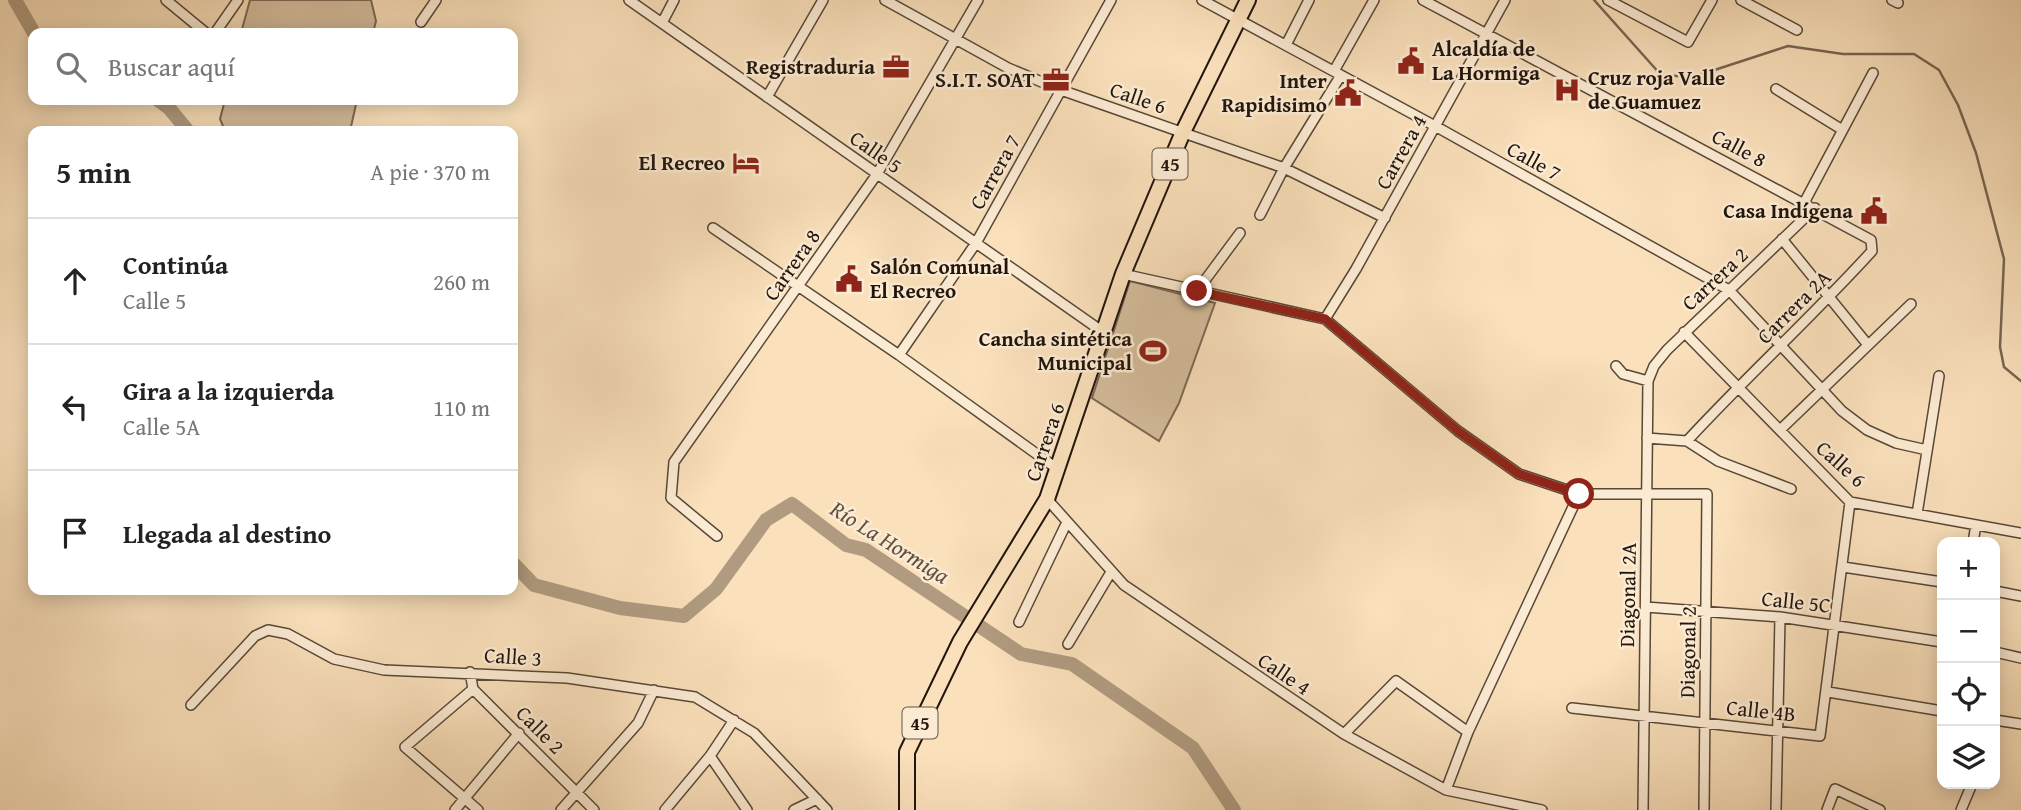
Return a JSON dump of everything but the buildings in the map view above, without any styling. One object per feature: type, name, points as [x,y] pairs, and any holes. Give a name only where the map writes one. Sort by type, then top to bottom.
[{"type":"main road","name":"Carrera 6","points":[[907,810],[907,751],[960,642],[1047,499],[1123,274],[1184,132],[1248,0]]},
{"type":"street","points":[[166,0],[200,28]]},
{"type":"street","points":[[218,28],[238,0]]},
{"type":"street","points":[[421,22],[436,0]]},
{"type":"street","name":"Calle 5","points":[[629,0],[1103,332]]},
{"type":"street","points":[[662,23],[674,0]]},
{"type":"street","points":[[767,97],[823,0]]},
{"type":"street","name":"Calle 6","points":[[885,0],[955,41],[1060,90],[1284,168],[1385,218]]},
{"type":"street","name":"Carrera 8","points":[[717,537],[671,498],[674,463],[877,174],[978,0]]},
{"type":"street","name":"Carrera 7","points":[[900,355],[976,243],[1111,0]]},
{"type":"street","name":"Calle 7","points":[[1202,0],[1729,290],[1842,411],[1867,430],[1896,443],[1927,450]]},
{"type":"street","points":[[1286,46],[1309,0]]},
{"type":"street","points":[[1260,215],[1338,73],[1374,0]]},
{"type":"street","name":"Calle 8","points":[[1423,0],[1815,208]]},
{"type":"street","name":"Carrera 4","points":[[1325,319],[1385,218],[1505,0]]},
{"type":"street","points":[[1608,0],[1688,42],[1712,0]]},
{"type":"street","points":[[1741,0],[1797,30]]},
{"type":"street","points":[[1804,203],[1841,129],[1874,73]]},
{"type":"street","points":[[1776,89],[1841,129]]},
{"type":"street","name":"Carrera 2","points":[[1648,381],[1654,366],[1684,332],[1815,208]]},
{"type":"street","name":"Carrera 2A","points":[[1687,441],[1830,297],[1874,245],[1871,240],[1815,208]]},
{"type":"street","points":[[713,228],[900,355],[1059,470]]},
{"type":"street","points":[[1197,291],[1240,233]]},
{"type":"street","points":[[1782,239],[1868,345]]},
{"type":"street","points":[[1123,274],[1325,319],[1458,431],[1519,474],[1579,494],[1647,492]]},
{"type":"street","points":[[1780,430],[1911,304]]},
{"type":"street","name":"Calle 6","points":[[1684,332],[1850,502],[2021,533]]},
{"type":"street","points":[[1616,366],[1623,374],[1648,381]]},
{"type":"street","points":[[1917,514],[1939,376]]},
{"type":"street","name":"Diagonal 2A","points":[[1643,810],[1648,381]]},
{"type":"street","points":[[1647,438],[1687,441],[1717,461],[1791,489]]},
{"type":"street","name":"Diagonal 2","points":[[1647,492],[1707,494],[1704,810]]},
{"type":"street","points":[[1446,790],[1468,732],[1579,494]]},
{"type":"street","name":"Calle 4","points":[[1047,499],[1124,585],[1344,734],[1446,790],[1542,810]]},
{"type":"street","points":[[1850,502],[1828,692],[1937,710]]},
{"type":"street","points":[[1019,622],[1067,522]]},
{"type":"street","points":[[1974,537],[1976,525]]},
{"type":"street","points":[[1843,567],[1937,581]]},
{"type":"street","points":[[1068,644],[1111,572]]},
{"type":"street","points":[[2000,592],[2021,596]]},
{"type":"street","name":"Calle 5C","points":[[1646,607],[1780,617],[1937,641]]},
{"type":"street","points":[[1776,810],[1780,617]]},
{"type":"street","name":"Calle 3","points":[[191,705],[255,636],[268,630],[288,634],[334,659],[384,670],[567,678],[654,690],[695,697],[734,720],[763,741],[827,810]]},
{"type":"street","points":[[2000,653],[2021,658]]},
{"type":"street","points":[[470,672],[473,689],[405,747],[478,810]]},
{"type":"street","points":[[1344,734],[1396,681],[1468,732]]},
{"type":"street","name":"Calle 2","points":[[473,689],[594,810]]},
{"type":"street","points":[[561,810],[638,723],[654,690]]},
{"type":"street","name":"Calle 4B","points":[[1573,708],[1820,736],[1828,692]]},
{"type":"street","points":[[665,810],[710,756],[734,720]]},
{"type":"street","points":[[2000,721],[2021,724]]},
{"type":"street","points":[[455,810],[519,733]]},
{"type":"street","points":[[710,756],[747,810]]},
{"type":"street","points":[[1827,810],[1835,789],[1880,810]]},
{"type":"street","points":[[1961,810],[1970,789]]},
{"type":"street","points":[[794,810],[817,799]]},
{"type":"shaded area","points":[[250,0],[371,0],[376,21],[374,28],[242,28]]},
{"type":"shaded area","points":[[224,105],[356,105],[351,126],[223,126],[220,119]]},
{"type":"shaded area","name":"Cancha sintética Municipal","points":[[1130,281],[1215,303],[1179,403],[1159,441],[1092,398]]},
{"type":"waterway","name":"Río La Hormiga","points":[[15,0],[31,28]]},
{"type":"waterway","points":[[1594,0],[1661,75],[1693,77],[1788,46],[1843,54],[1914,54],[1939,70],[1958,105],[1976,153],[2004,259],[2000,347],[2004,367],[2021,381]]},
{"type":"waterway","name":"Río La Hormiga","points":[[165,105],[184,126]]},
{"type":"waterway","name":"Río La Hormiga","points":[[518,568],[534,585],[620,608],[684,616],[716,589],[766,520],[792,504],[846,545],[866,550],[1021,654],[1072,664],[1193,748],[1234,810]]},
{"type":"place","name":"Alcaldía de La Hormiga","points":[[1411,61]]},
{"type":"place","name":"Registraduria","points":[[896,67]]},
{"type":"place","name":"S.I.T. SOAT","points":[[1056,80]]},
{"type":"place","name":"Cruz roja Valle de Guamuez","points":[[1567,90]]},
{"type":"place","name":"Inter Rapidisimo","points":[[1348,93]]},
{"type":"place","name":"El Recreo","points":[[746,163]]},
{"type":"place","name":"Casa Indígena","points":[[1874,211]]},
{"type":"place","name":"Salón Comunal El Recreo","points":[[849,279]]},
{"type":"place","name":"Cancha sintética Municipal","points":[[1153,351]]},
{"type":"route","points":[[1197,291],[1325,319],[1458,431],[1519,474],[1579,494]]}]
